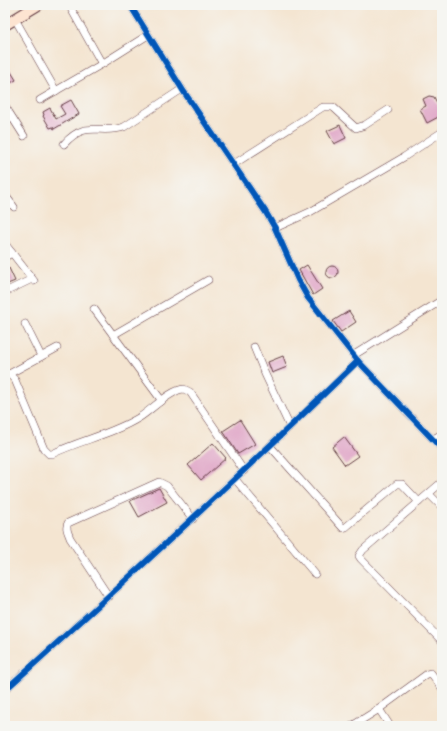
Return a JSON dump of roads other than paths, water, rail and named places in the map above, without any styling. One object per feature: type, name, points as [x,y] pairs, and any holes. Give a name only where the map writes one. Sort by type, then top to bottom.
[{"type":"street","points":[[5,25],[38,5]]},
{"type":"street","points":[[69,5],[102,64]]},
{"type":"street","points":[[130,5],[182,89],[265,211],[275,228],[286,255],[304,291],[356,358],[442,449]]},
{"type":"street","points":[[15,19],[56,91]]},
{"type":"street","points":[[40,100],[148,35]]},
{"type":"street","points":[[64,144],[69,138],[82,130],[91,128],[118,129],[124,127],[182,89]]},
{"type":"street","points":[[5,106],[24,136]]},
{"type":"street","points":[[234,164],[323,107],[333,107],[356,128],[365,125],[388,110]]},
{"type":"street","points":[[275,228],[310,212],[404,157],[442,132]]},
{"type":"street","points":[[5,194],[14,207]]},
{"type":"street","points":[[5,244],[33,280],[5,292]]},
{"type":"street","points":[[5,256],[12,253]]},
{"type":"street","points":[[113,335],[208,280]]},
{"type":"street","points":[[5,690],[109,597],[244,471],[290,427],[356,358],[442,300]]},
{"type":"street","points":[[94,309],[162,401]]},
{"type":"street","points":[[25,324],[41,356]]},
{"type":"street","points":[[254,347],[290,427]]},
{"type":"street","points":[[57,348],[7,374],[15,380],[44,449],[49,454],[114,430],[140,417],[180,389],[184,389],[190,392],[244,471]]},
{"type":"street","points":[[433,439],[442,434]]},
{"type":"street","points":[[270,446],[343,528],[346,528],[397,484],[402,484],[419,502]]},
{"type":"street","points":[[235,479],[315,574]]},
{"type":"street","points":[[109,597],[70,538],[67,531],[68,523],[159,482],[167,486],[193,518]]},
{"type":"street","points":[[442,482],[363,550],[359,556],[442,641]]},
{"type":"street","points":[[429,494],[442,507]]},
{"type":"street","points":[[352,726],[379,709],[427,674],[431,673],[442,688]]},
{"type":"street","points":[[379,709],[390,726]]}]
